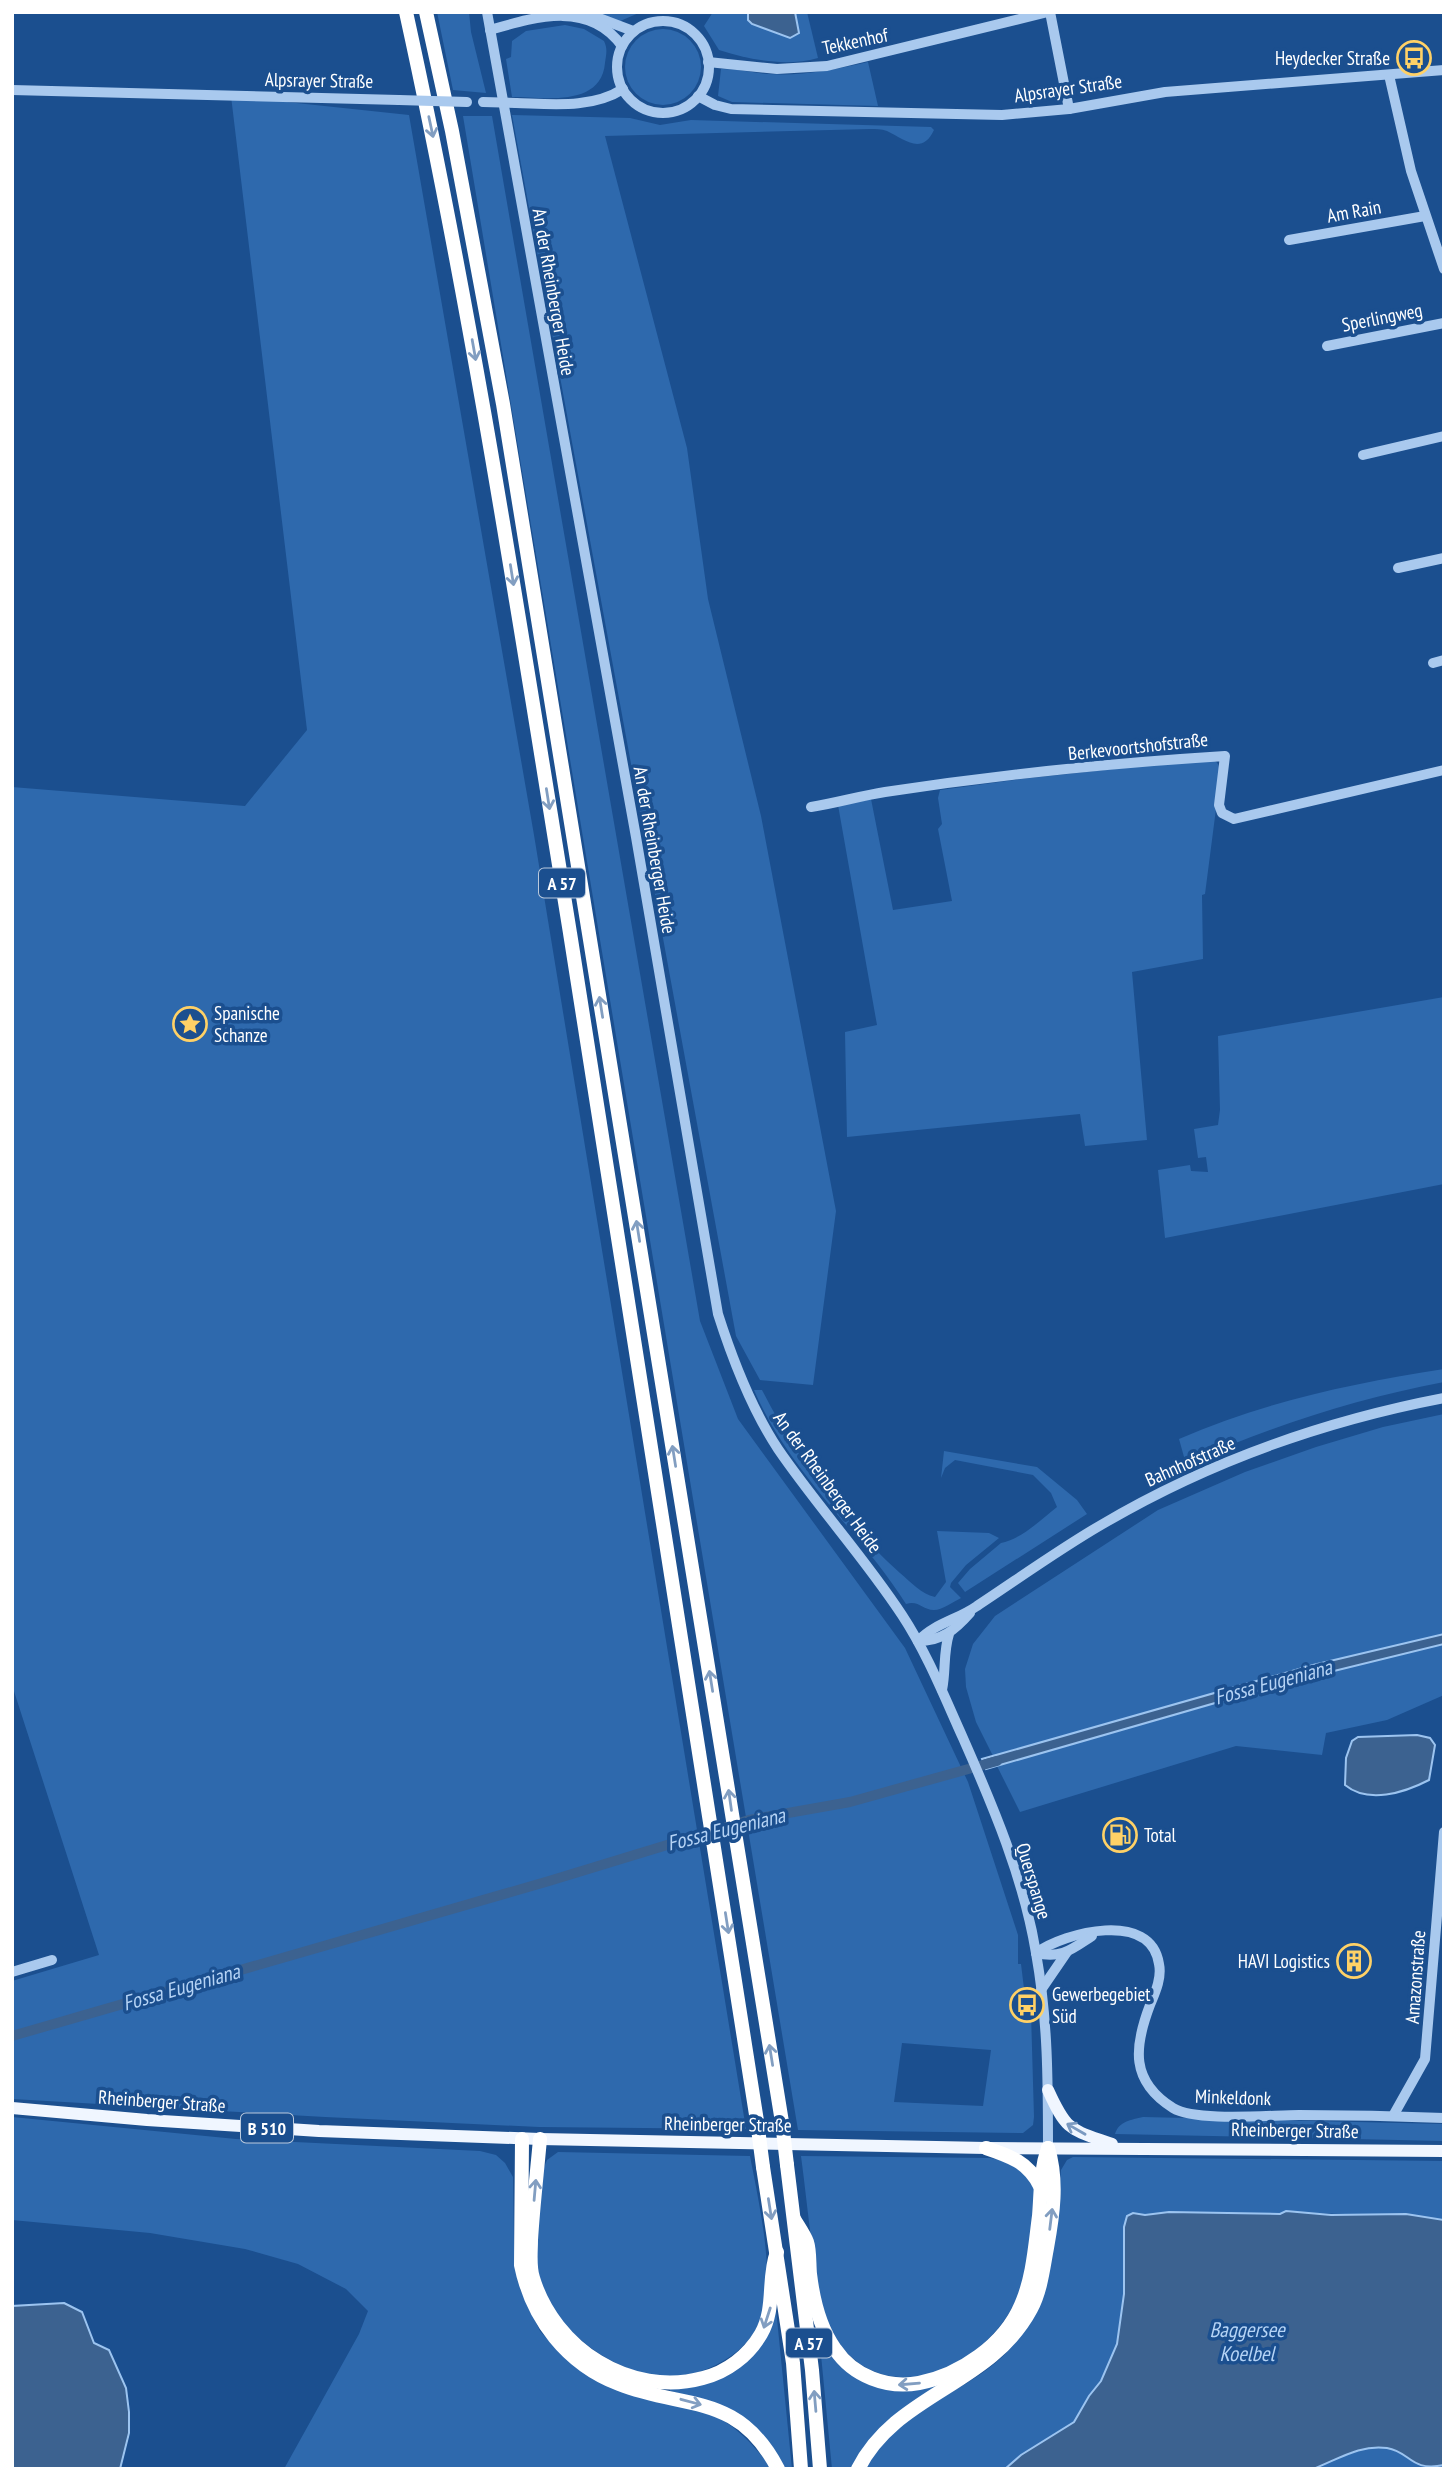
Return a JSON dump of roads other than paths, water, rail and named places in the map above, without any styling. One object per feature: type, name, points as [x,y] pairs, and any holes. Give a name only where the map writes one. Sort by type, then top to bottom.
[{"type":"highway","name":"A 57","points":[[406,12],[452,233],[502,516],[702,1756],[793,2363],[801,2469]]},
{"type":"highway","name":"A 57","points":[[426,12],[452,131],[503,404],[782,2122],[812,2370],[820,2469]]},
{"type":"highway","points":[[522,2139],[521,2266],[524,2283],[538,2316],[556,2340],[573,2357],[620,2385],[689,2401],[735,2420],[755,2435],[778,2469]]},
{"type":"highway","points":[[540,2139],[532,2222],[531,2275],[549,2316],[565,2336],[581,2351],[616,2372],[646,2381],[684,2384],[727,2369],[744,2355],[763,2329],[770,2309],[773,2286],[771,2266],[777,2252]]},
{"type":"highway","points":[[986,2148],[1015,2158],[1025,2165],[1040,2186]]},
{"type":"highway","points":[[794,2218],[807,2242],[812,2287],[823,2326],[836,2351],[855,2370],[887,2383],[909,2385],[929,2381],[962,2367],[983,2353],[1011,2322],[1021,2306],[1028,2283],[1039,2213],[1042,2165],[1048,2148]]},
{"type":"highway","points":[[858,2469],[877,2439],[894,2423],[996,2354],[1009,2342],[1031,2309],[1041,2287],[1053,2199],[1053,2165],[1048,2148]]},
{"type":"main road","points":[[1048,2090],[1061,2120],[1075,2131],[1122,2148]]},
{"type":"main road","name":"Rheinberger Straße","points":[[12,2108],[319,2132],[522,2139],[986,2148],[1444,2151]]},
{"type":"street","name":"An der Rheinberger Heide","points":[[487,12],[636,837],[718,1314],[749,1395],[778,1449],[859,1555],[918,1641]]},
{"type":"street","points":[[583,12],[633,31]]},
{"type":"street","name":"Tekkenhof","points":[[708,62],[777,69],[827,66],[1049,12],[1069,109]]},
{"type":"street","points":[[490,30],[535,17],[563,14],[597,24],[622,46]]},
{"type":"street","points":[[651,17],[690,30],[702,43],[708,62],[706,82],[698,96],[678,110],[654,112],[633,101],[623,89],[618,72],[622,46],[633,31],[651,17]]},
{"type":"street","name":"Alpsrayer Straße","points":[[698,96],[715,105],[740,109],[1002,115],[1069,109],[1165,92],[1444,70]]},
{"type":"street","points":[[1389,75],[1410,172],[1425,216],[1439,237],[1444,269]]},
{"type":"street","name":"Alpsrayer Straße","points":[[12,90],[582,103],[602,99],[623,89]]},
{"type":"street","name":"Am Rain","points":[[1289,240],[1425,216]]},
{"type":"street","name":"Sperlingweg","points":[[1327,346],[1444,323]]},
{"type":"street","points":[[1363,455],[1444,436]]},
{"type":"street","points":[[1398,569],[1444,558]]},
{"type":"street","name":"Berkevoortshofstraße","points":[[811,807],[927,787],[1225,756],[1219,805],[1222,813],[1234,819],[1444,770]]},
{"type":"street","name":"Bahnhofstraße","points":[[918,1641],[936,1625],[974,1608],[1072,1542],[1188,1480],[1311,1432],[1378,1412],[1444,1398]]},
{"type":"street","name":"Bahnhofstraße","points":[[949,1634],[974,1608]]},
{"type":"street","points":[[918,1641],[934,1641],[949,1634]]},
{"type":"street","points":[[942,1691],[945,1672],[943,1661],[949,1634]]},
{"type":"street","name":"Querspange","points":[[918,1641],[985,1791],[1024,1898],[1036,1952],[1048,2045],[1048,2148]]},
{"type":"street","name":"Amazonstraße","points":[[1393,2116],[1425,2059],[1444,1832]]},
{"type":"street","points":[[1036,1952],[1052,1957],[1067,1952],[1102,1930]]},
{"type":"street","name":"Minkeldonk","points":[[1036,1952],[1049,1944],[1102,1930],[1128,1931],[1147,1942],[1157,1956],[1159,1975],[1141,2028],[1138,2056],[1143,2077],[1150,2088],[1163,2102],[1176,2110],[1189,2114],[1229,2116],[1444,2118]]},
{"type":"street","points":[[1041,1990],[1067,1952]]},
{"type":"street","points":[[12,1972],[52,1961]]},
{"type":"water","points":[[748,12],[795,12],[799,33],[790,38],[752,24],[748,20]]},
{"type":"water","points":[[1444,1634],[1444,1644],[1281,1684],[986,1769],[982,1759],[1313,1665]]},
{"type":"water","points":[[1417,1735],[1430,1738],[1435,1745],[1429,1780],[1386,1795],[1364,1794],[1345,1785],[1346,1758],[1352,1741],[1358,1737]]},
{"type":"water","name":"Baggersee Koelbel","points":[[1286,2211],[1331,2215],[1406,2214],[1444,2220],[1444,2465],[1424,2466],[1395,2450],[1377,2447],[1349,2454],[1313,2469],[1005,2469],[1021,2455],[1074,2422],[1101,2381],[1117,2344],[1124,2294],[1124,2227],[1127,2216],[1133,2213],[1145,2215],[1169,2212],[1280,2214]]},
{"type":"water","points":[[64,2303],[82,2312],[94,2343],[109,2350],[126,2388],[129,2433],[120,2469],[12,2469],[12,2306]]},
{"type":"waterway","name":"Fossa Eugeniana","points":[[12,2036],[549,1881],[749,1820],[850,1802],[997,1761]]},
{"type":"place","name":"Heydecker Straße","points":[[1414,58]]},
{"type":"place","name":"Spanische Schanze","points":[[190,1024]]},
{"type":"place","name":"Total","points":[[1120,1835]]},
{"type":"place","name":"HAVI Logistics","points":[[1354,1961]]},
{"type":"place","name":"Gewerbegebiet Süd","points":[[1027,2005]]}]
